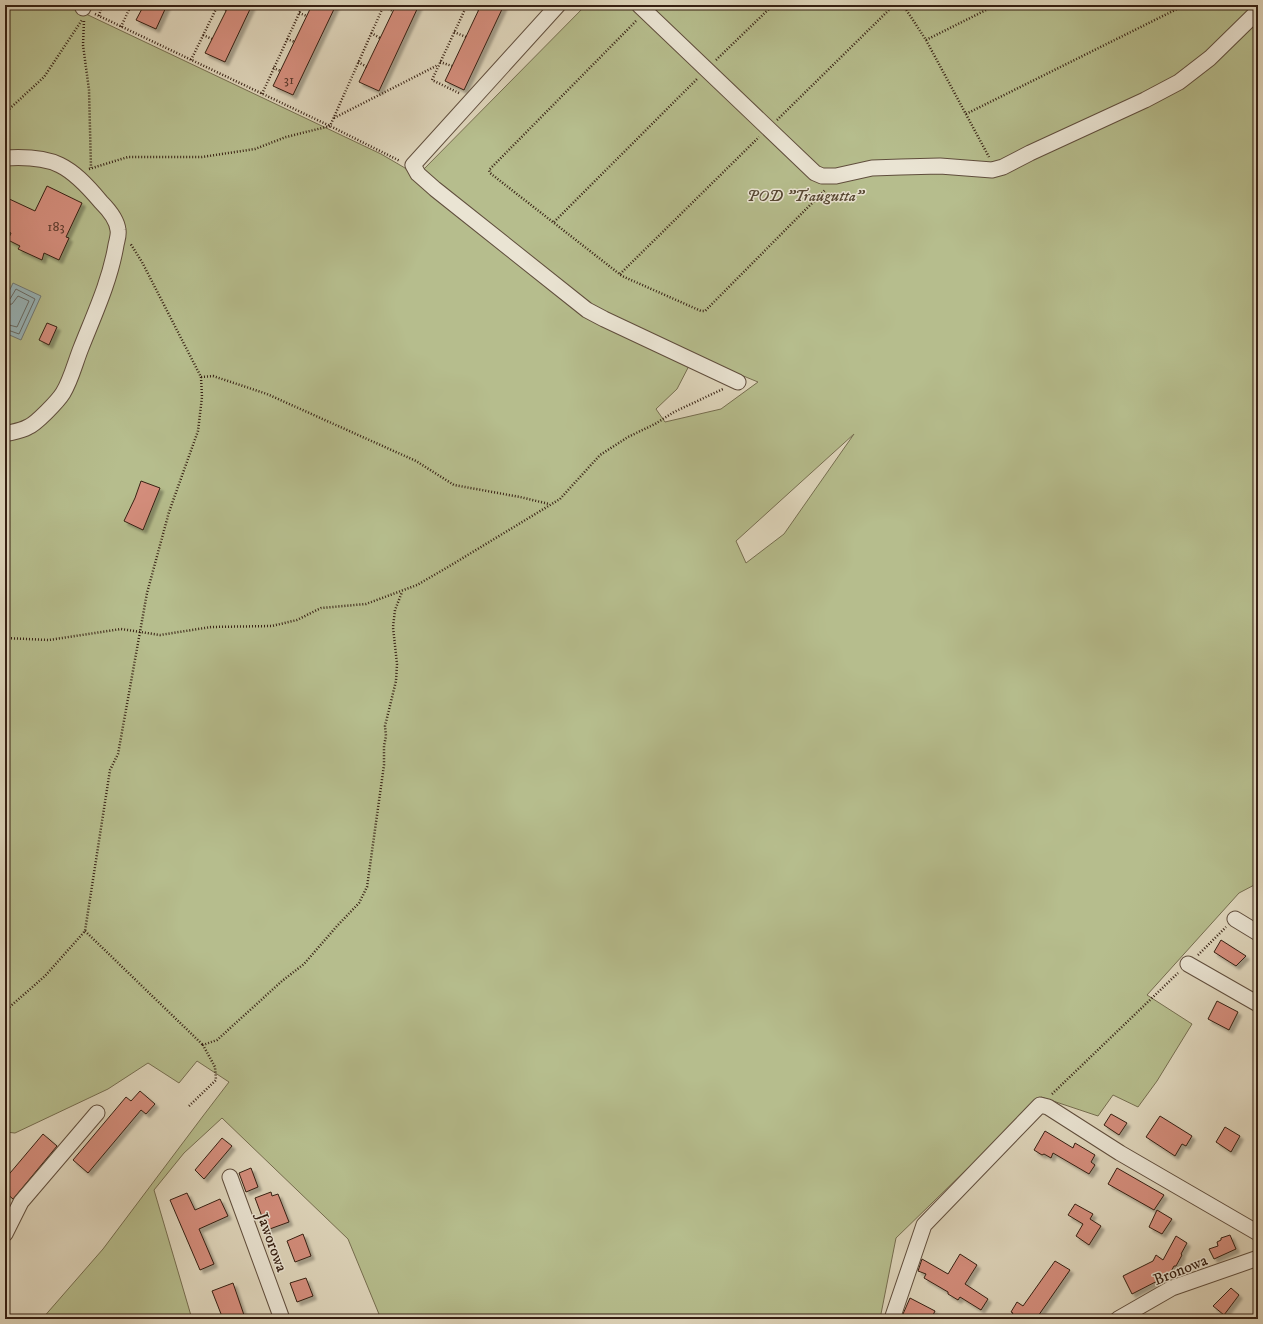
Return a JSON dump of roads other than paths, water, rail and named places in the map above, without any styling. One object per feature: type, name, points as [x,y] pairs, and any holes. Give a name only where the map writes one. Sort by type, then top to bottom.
[{"type":"street","points":[[558,5],[413,165],[418,174],[587,310],[738,382]]},
{"type":"street","points":[[642,8],[815,173],[822,176],[839,176],[872,168],[940,166],[992,170],[1003,167],[1145,100],[1179,82],[1210,58],[1258,11]]},
{"type":"street","points":[[5,158],[23,156],[39,158],[58,163],[74,173],[104,204],[114,219],[118,230],[114,260],[62,394],[43,415],[29,427],[5,434]]},
{"type":"street","points":[[1235,919],[1258,933]]},
{"type":"street","points":[[1188,964],[1258,1004]]},
{"type":"street","points":[[892,1319],[924,1225],[1040,1105],[1048,1107],[1120,1153],[1258,1233]]},
{"type":"street","points":[[5,1234],[21,1202],[97,1113]]},
{"type":"street","name":"Jaworowa","points":[[230,1177],[282,1319]]},
{"type":"street","name":"Bronowa","points":[[1118,1319],[1172,1288],[1258,1258]]},
{"type":"water","points":[[13,283],[41,296],[21,340],[5,333],[5,300]]},
{"type":"park label","name":"POD \"Traugutta\"","points":[[805,195]]}]
